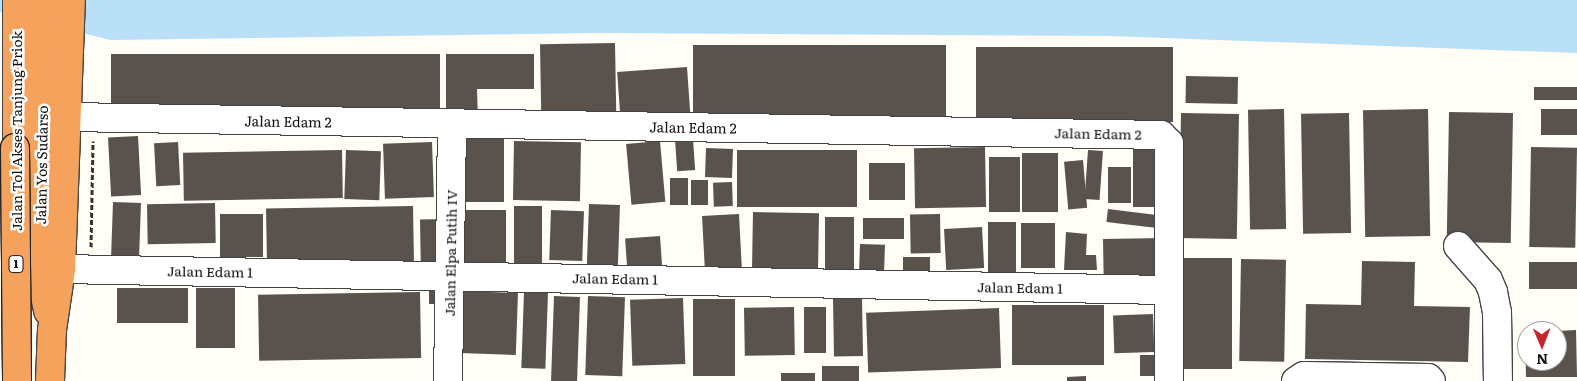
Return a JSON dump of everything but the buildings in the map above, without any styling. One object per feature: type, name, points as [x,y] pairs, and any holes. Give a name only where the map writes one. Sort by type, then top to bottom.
[{"type":"highway","name":"Jalan Yos Sudarso","points":[[45,0],[68,114],[41,278],[52,330]]},
{"type":"highway","name":"Jalan Yos Sudarso","points":[[50,381],[52,330],[61,269],[71,0]]},
{"type":"highway","name":"Jalan Tol Akses Tanjung Priok","points":[[17,8],[17,381]]},
{"type":"street","name":"Jalan Edam 2","points":[[68,114],[452,124],[1161,135],[1169,143],[1168,290]]},
{"type":"street","name":"Jalan Elpa Putih IV","points":[[448,381],[452,124]]},
{"type":"street","points":[[1458,246],[1488,280],[1493,292],[1497,312],[1498,381]]},
{"type":"street","name":"Jalan Edam 1","points":[[61,269],[1168,290]]},
{"type":"street","points":[[1168,290],[1168,381]]},
{"type":"street","points":[[1296,381],[1304,376],[1428,378],[1431,381]]},
{"type":"path","points":[[68,114],[90,269]]},
{"type":"water","points":[[0,0],[1577,0],[1577,53],[1110,36],[595,33],[110,40],[0,12]]}]
